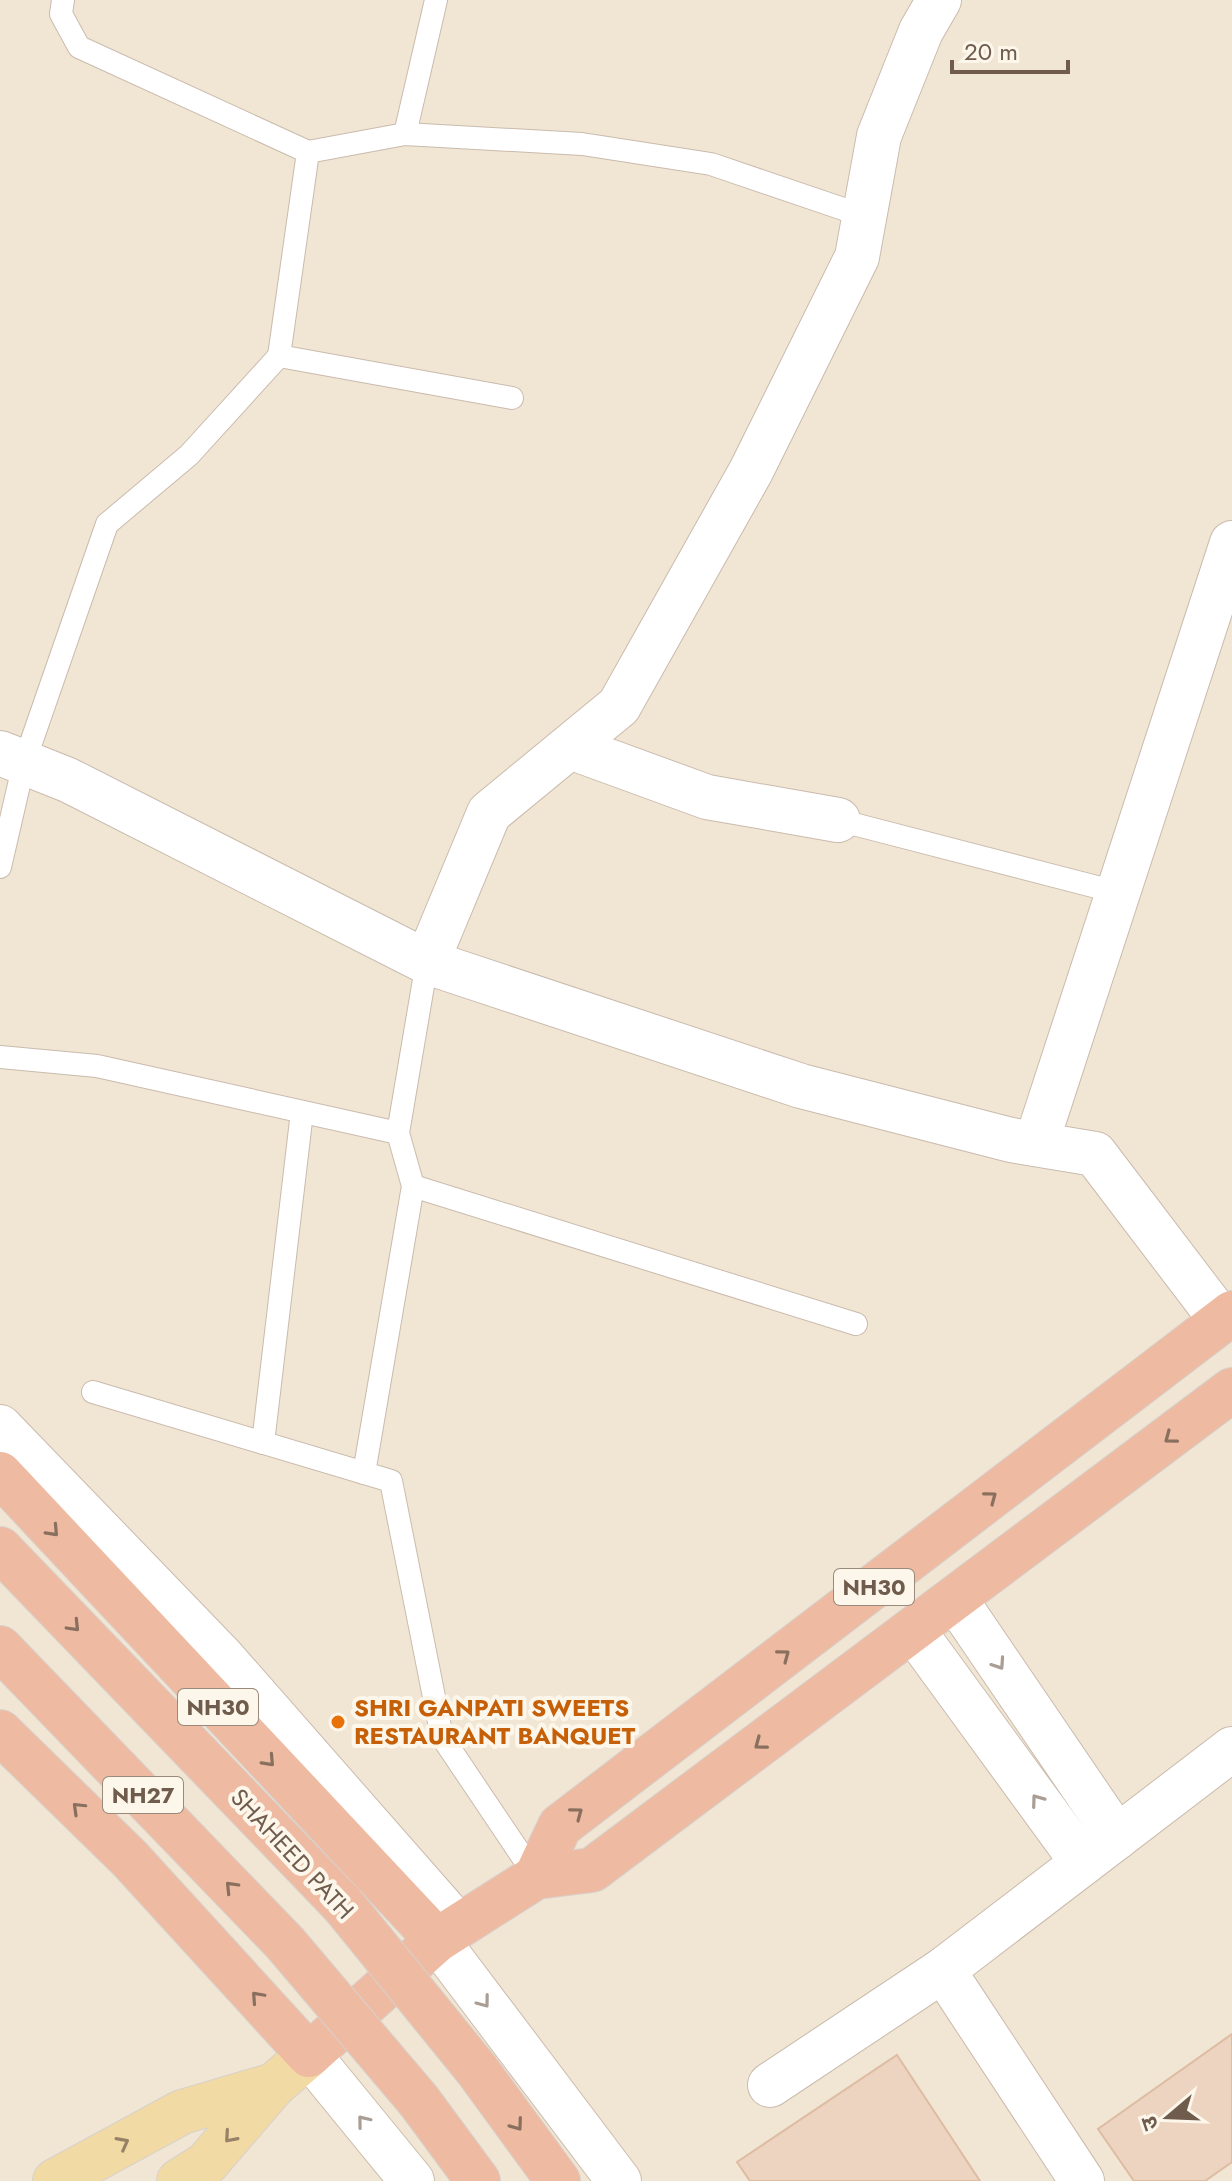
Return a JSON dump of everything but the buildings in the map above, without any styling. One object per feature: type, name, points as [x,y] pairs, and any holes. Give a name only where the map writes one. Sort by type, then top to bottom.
[{"type":"highway","name":"NH30","points":[[536,1877],[560,1826],[1227,1317]]},
{"type":"highway","name":"NH30","points":[[309,2055],[447,1933],[536,1877],[592,1870],[1232,1390]]},
{"type":"highway","name":"NH30","points":[[0,1474],[447,1933]]},
{"type":"highway","name":"SHAHEED PATH","points":[[0,1549],[343,1905],[477,2070],[558,2181]]},
{"type":"highway","name":"NH27","points":[[0,1648],[285,1943],[419,2101],[478,2181]]},
{"type":"highway","points":[[0,1732],[130,1859],[309,2055]]},
{"type":"main road","points":[[179,2181],[206,2164],[274,2085],[309,2055]]},
{"type":"main road","points":[[55,2181],[182,2112],[274,2085]]},
{"type":"street","points":[[427,962],[489,813],[619,706],[687,579],[751,471],[857,257],[879,136],[921,31],[939,0]]},
{"type":"street","points":[[1036,1144],[1232,543]]},
{"type":"street","points":[[570,747],[707,797],[838,820]]},
{"type":"street","points":[[12,758],[68,780],[427,962],[801,1086],[1036,1144],[1095,1154],[1227,1317]]},
{"type":"street","points":[[0,1427],[222,1657],[447,1933],[619,2181]]},
{"type":"street","points":[[955,1599],[1117,1837]]},
{"type":"street","points":[[913,1630],[1083,1863]]},
{"type":"street","points":[[770,2085],[943,1970],[1232,1749]]},
{"type":"street","points":[[943,1970],[1082,2181]]},
{"type":"street","points":[[309,2055],[412,2181]]},
{"type":"lane","points":[[63,0],[61,14],[79,47],[308,152],[405,134],[582,144],[711,164],[864,216]]},
{"type":"lane","points":[[405,134],[436,0]]},
{"type":"lane","points":[[0,867],[12,758],[107,524],[189,455],[279,356],[308,152]]},
{"type":"lane","points":[[279,356],[512,398]]},
{"type":"lane","points":[[838,820],[1120,893]]},
{"type":"lane","points":[[364,1473],[413,1186],[398,1133],[427,962]]},
{"type":"lane","points":[[0,1057],[97,1066],[398,1133]]},
{"type":"lane","points":[[263,1443],[302,1112]]},
{"type":"lane","points":[[413,1186],[856,1324]]},
{"type":"lane","points":[[93,1392],[391,1481],[442,1737],[536,1877]]},
{"type":"shaded area","points":[[0,0],[1232,0],[1232,2181],[0,2181]]},
{"type":"place","name":"SHRI GANPATI SWEETS RESTAURANT BANQUET","points":[[338,1722]]}]
